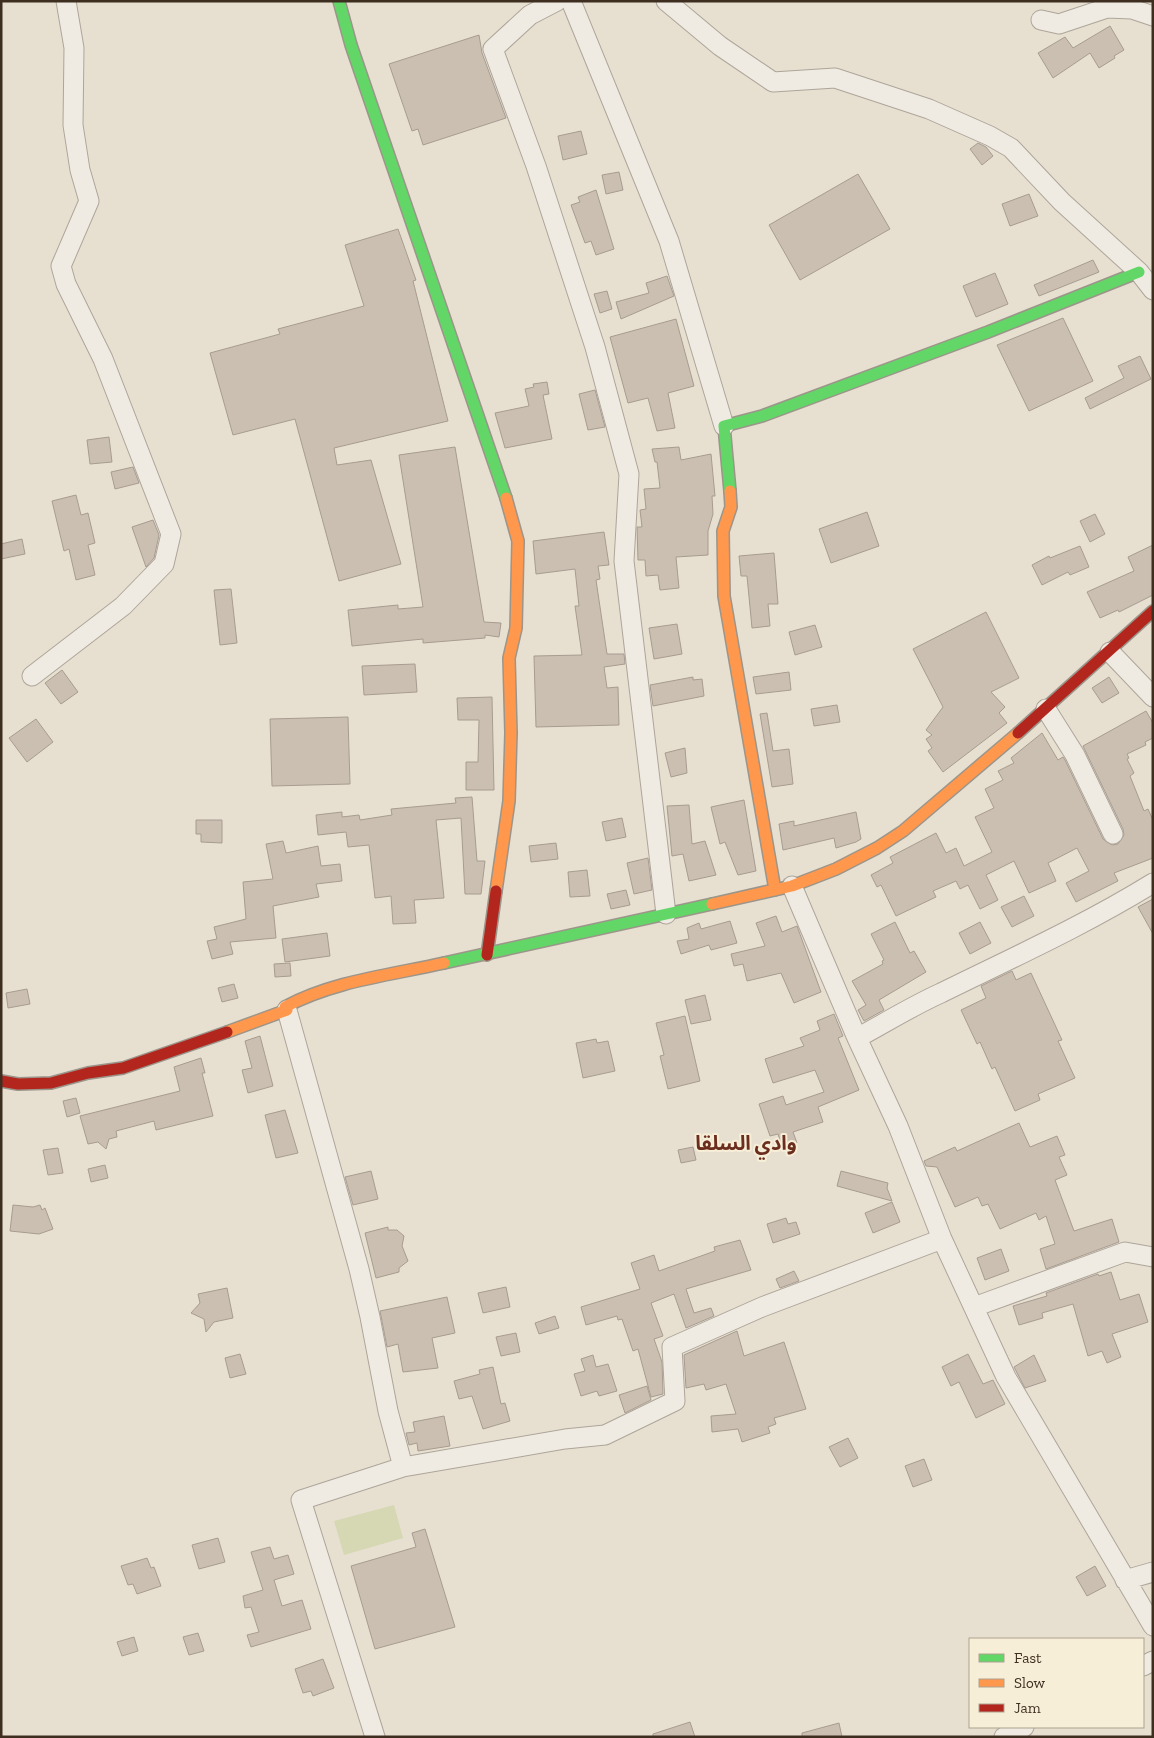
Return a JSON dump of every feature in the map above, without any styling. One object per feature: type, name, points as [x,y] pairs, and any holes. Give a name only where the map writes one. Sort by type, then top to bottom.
[{"type":"street","points":[[32,676],[130,599],[164,564],[171,534],[104,359],[66,284],[61,266],[89,201],[80,170],[73,124],[74,48],[66,1]]},
{"type":"street","points":[[338,1],[351,45],[501,482],[518,541],[516,628],[509,658],[512,733],[509,801],[487,955]]},
{"type":"street","points":[[557,1],[530,15],[493,49],[536,166],[595,347],[629,474],[624,561],[666,914]]},
{"type":"street","points":[[571,1],[669,241],[724,426],[731,507],[723,531],[724,596],[783,888],[898,1126],[942,1238],[1006,1377],[1153,1626]]},
{"type":"street","points":[[666,1],[720,46],[773,82],[834,78],[929,109],[1011,148],[1062,202],[1138,272],[1153,290]]},
{"type":"street","points":[[1040,20],[1059,24],[1107,8],[1132,9],[1153,16]]},
{"type":"street","points":[[724,426],[762,416],[925,356],[1138,272]]},
{"type":"street","points":[[403,1467],[388,1411],[359,1269],[285,1007],[300,999],[332,988],[783,888],[822,876],[878,848],[903,831],[1046,709],[1153,611]]},
{"type":"street","points":[[1110,652],[1153,697]]},
{"type":"street","points":[[1046,709],[1075,755],[1114,834]]},
{"type":"street","points":[[857,1038],[941,993],[1110,909],[1153,883]]},
{"type":"street","points":[[1,1081],[18,1084],[51,1083],[88,1073],[124,1068],[182,1049],[287,1010]]},
{"type":"street","points":[[375,1737],[301,1500],[403,1467],[564,1440],[606,1435],[674,1401],[672,1347],[762,1308],[942,1238]]},
{"type":"street","points":[[974,1307],[1125,1252],[1153,1257]]},
{"type":"street","points":[[1125,1580],[1153,1572]]},
{"type":"street","points":[[1004,1737],[1022,1728]]},
{"type":"green space","points":[[394,1505],[403,1538],[344,1555],[334,1521]]},
{"type":"building","points":[[1110,26],[1124,50],[1099,68],[1090,53],[1053,78],[1038,53],[1065,37],[1073,48]]},
{"type":"building","points":[[479,35],[482,53],[506,118],[423,145],[418,129],[412,131],[389,64]]},
{"type":"building","points":[[581,131],[587,154],[563,160],[558,136]]},
{"type":"building","points":[[978,143],[986,147],[993,156],[982,165],[970,149]]},
{"type":"building","points":[[619,172],[623,190],[606,194],[602,175]]},
{"type":"building","points":[[858,174],[890,229],[800,280],[769,225]]},
{"type":"building","points":[[596,190],[614,249],[596,255],[591,241],[585,243],[571,205],[580,202],[578,197]]},
{"type":"building","points":[[1029,194],[1038,216],[1010,226],[1002,204]]},
{"type":"building","points":[[398,229],[416,280],[413,281],[448,421],[334,448],[337,465],[371,460],[401,564],[339,581],[295,419],[233,435],[210,353],[280,334],[278,329],[364,306],[345,245]]},
{"type":"building","points":[[1093,260],[1099,272],[1039,296],[1034,285]]},
{"type":"building","points":[[995,273],[1008,304],[976,317],[963,286]]},
{"type":"building","points":[[667,276],[674,296],[621,319],[616,302],[649,293],[646,283]]},
{"type":"building","points":[[607,291],[612,309],[600,313],[594,294]]},
{"type":"building","points":[[1063,318],[1093,381],[1029,411],[997,345]]},
{"type":"building","points":[[676,319],[694,386],[668,393],[675,428],[657,431],[648,398],[628,403],[610,337]]},
{"type":"building","points":[[1140,356],[1151,379],[1090,409],[1085,398],[1124,378],[1118,366]]},
{"type":"building","points":[[547,382],[549,394],[543,395],[552,439],[505,448],[495,413],[529,406],[525,389],[534,387],[533,384]]},
{"type":"building","points":[[595,390],[605,427],[588,430],[579,394]]},
{"type":"building","points":[[109,437],[112,462],[90,464],[87,440]]},
{"type":"building","points":[[455,447],[484,622],[501,623],[499,637],[485,635],[485,638],[423,643],[423,639],[352,646],[348,610],[398,605],[398,609],[423,607],[399,455]]},
{"type":"building","points":[[679,447],[681,460],[711,454],[715,496],[712,496],[713,514],[708,531],[708,555],[676,557],[679,588],[660,590],[658,575],[646,576],[645,560],[638,560],[637,527],[642,527],[640,510],[646,509],[644,489],[660,488],[657,462],[655,462],[652,449]]},
{"type":"building","points":[[133,467],[139,483],[115,489],[111,472]]},
{"type":"building","points":[[76,495],[81,515],[88,513],[95,543],[88,545],[95,575],[76,580],[69,549],[64,551],[52,501]]},
{"type":"building","points":[[867,512],[879,546],[831,563],[819,529]]},
{"type":"building","points":[[1095,514],[1105,534],[1090,542],[1080,521]]},
{"type":"building","points":[[153,520],[159,535],[154,558],[146,567],[132,527]]},
{"type":"building","points":[[604,532],[609,565],[598,566],[600,579],[596,580],[607,654],[624,654],[625,664],[604,667],[607,688],[618,687],[619,725],[536,727],[534,656],[582,655],[575,606],[579,606],[575,569],[536,574],[533,541]]},
{"type":"building","points":[[22,539],[25,554],[1,559],[1,544]]},
{"type":"building","points":[[1153,545],[1153,595],[1119,612],[1118,610],[1100,618],[1087,592],[1134,571],[1128,557]]},
{"type":"building","points":[[1080,546],[1089,567],[1070,575],[1068,572],[1042,585],[1032,565],[1049,556],[1050,558]]},
{"type":"building","points":[[774,553],[778,604],[768,604],[770,626],[752,628],[747,576],[741,576],[739,556]]},
{"type":"building","points":[[231,589],[237,643],[220,645],[214,590]]},
{"type":"building","points":[[986,612],[1019,678],[991,692],[1005,707],[999,713],[1007,723],[943,772],[928,751],[932,748],[926,739],[932,735],[926,730],[943,707],[913,649]]},
{"type":"building","points":[[677,624],[682,654],[654,659],[649,628]]},
{"type":"building","points":[[815,625],[822,647],[795,655],[789,632]]},
{"type":"building","points":[[415,664],[417,692],[364,695],[362,666]]},
{"type":"building","points":[[62,670],[78,692],[61,704],[45,683]]},
{"type":"building","points":[[789,672],[791,690],[756,694],[753,677]]},
{"type":"building","points":[[693,677],[693,680],[702,679],[704,696],[653,706],[650,685]]},
{"type":"building","points":[[1109,677],[1119,693],[1102,703],[1092,688]]},
{"type":"building","points":[[492,697],[494,790],[466,790],[466,762],[478,762],[479,720],[458,720],[457,698]]},
{"type":"building","points":[[837,705],[840,722],[814,726],[811,709]]},
{"type":"building","points":[[1146,711],[1153,723],[1153,738],[1145,742],[1146,745],[1127,754],[1129,758],[1127,759],[1134,773],[1130,776],[1144,811],[1148,809],[1153,820],[1153,858],[1114,873],[1118,881],[1076,902],[1066,883],[1089,871],[1077,848],[1048,863],[1056,881],[1029,893],[1014,861],[986,875],[998,900],[980,909],[968,885],[960,889],[956,881],[933,891],[936,897],[896,916],[881,885],[877,887],[871,875],[893,863],[890,857],[936,833],[946,853],[956,848],[964,866],[992,852],[975,817],[994,808],[985,789],[1003,780],[998,771],[1014,763],[1011,758],[1042,733],[1058,760],[1063,757],[1065,760],[1103,839],[1112,845],[1118,844],[1124,835],[1123,829],[1083,746]]},
{"type":"building","points":[[767,713],[773,751],[789,749],[793,784],[772,787],[760,714]]},
{"type":"building","points":[[348,717],[350,784],[272,786],[270,719]]},
{"type":"building","points":[[36,719],[53,742],[27,762],[9,738]]},
{"type":"building","points":[[685,748],[687,773],[671,777],[665,753]]},
{"type":"building","points":[[472,797],[477,861],[485,861],[481,894],[465,894],[461,818],[436,820],[444,898],[414,900],[416,923],[393,924],[391,896],[375,898],[369,845],[348,847],[346,832],[318,835],[316,815],[342,812],[342,817],[359,815],[360,820],[392,815],[391,809],[456,803],[455,798]]},
{"type":"building","points":[[744,800],[756,871],[738,875],[725,842],[720,844],[711,807]]},
{"type":"building","points":[[689,805],[692,844],[705,841],[716,875],[689,881],[683,854],[672,856],[667,806]]},
{"type":"building","points":[[856,812],[861,839],[856,842],[836,848],[834,838],[783,850],[779,824],[794,821],[794,826]]},
{"type":"building","points":[[622,818],[626,837],[606,841],[602,822]]},
{"type":"building","points":[[196,820],[222,820],[222,843],[201,842],[201,834],[196,834]]},
{"type":"building","points":[[283,841],[286,853],[318,846],[321,866],[340,864],[342,881],[316,884],[319,897],[273,906],[276,938],[230,942],[233,954],[212,959],[207,941],[217,939],[214,927],[246,919],[243,882],[273,879],[266,844]]},
{"type":"building","points":[[556,843],[558,859],[531,862],[529,846]]},
{"type":"building","points":[[648,858],[652,890],[634,894],[627,863]]},
{"type":"building","points":[[587,870],[590,896],[570,897],[568,872]]},
{"type":"building","points":[[626,890],[630,905],[611,909],[607,894]]},
{"type":"building","points":[[1024,896],[1034,916],[1012,927],[1001,907]]},
{"type":"building","points":[[1153,899],[1153,934],[1138,907]]},
{"type":"building","points":[[776,916],[782,932],[797,926],[821,992],[794,1003],[781,973],[747,981],[743,964],[734,966],[731,954],[765,946],[756,923]]},
{"type":"building","points":[[730,921],[737,943],[711,950],[709,945],[681,954],[677,941],[689,939],[687,928],[699,923],[701,929]]},
{"type":"building","points":[[895,922],[910,953],[914,951],[926,972],[879,1000],[884,1010],[864,1021],[858,1010],[866,1005],[852,981],[883,964],[882,961],[884,960],[871,934]]},
{"type":"building","points":[[980,922],[991,943],[970,954],[959,933]]},
{"type":"building","points":[[327,933],[330,956],[285,962],[282,939]]},
{"type":"building","points":[[290,963],[291,976],[275,977],[274,964]]},
{"type":"building","points":[[1012,971],[1016,980],[1031,973],[1062,1040],[1058,1041],[1075,1078],[1038,1094],[1040,1100],[1015,1111],[995,1067],[992,1069],[980,1042],[977,1044],[961,1010],[986,998],[981,986]]},
{"type":"building","points":[[234,984],[238,998],[222,1002],[218,988]]},
{"type":"building","points":[[27,989],[30,1004],[8,1008],[6,993]]},
{"type":"building","points":[[705,995],[711,1020],[691,1024],[685,1000]]},
{"type":"building","points":[[834,1014],[843,1036],[838,1038],[859,1090],[818,1107],[823,1122],[793,1132],[797,1143],[782,1147],[778,1134],[770,1136],[759,1104],[783,1096],[786,1105],[824,1092],[815,1070],[773,1083],[765,1059],[804,1046],[800,1038],[820,1030],[817,1021]]},
{"type":"building","points":[[685,1016],[700,1081],[668,1089],[660,1056],[664,1055],[656,1023]]},
{"type":"building","points":[[260,1036],[273,1086],[248,1093],[242,1070],[252,1068],[245,1041]]},
{"type":"building","points":[[596,1039],[597,1043],[608,1041],[615,1071],[583,1078],[576,1043]]},
{"type":"building","points":[[201,1058],[205,1073],[202,1073],[213,1116],[156,1130],[154,1121],[116,1131],[117,1137],[109,1139],[106,1149],[98,1142],[88,1144],[80,1116],[180,1091],[174,1067]]},
{"type":"building","points":[[76,1098],[80,1113],[67,1117],[63,1101]]},
{"type":"building","points":[[285,1110],[298,1153],[276,1158],[265,1115]]},
{"type":"building","points":[[1019,1123],[1030,1147],[1057,1136],[1065,1155],[1059,1157],[1067,1175],[1055,1180],[1074,1231],[1112,1219],[1119,1242],[1046,1269],[1040,1249],[1055,1244],[1046,1216],[1039,1220],[1036,1213],[1000,1229],[988,1204],[982,1206],[978,1197],[955,1207],[937,1167],[926,1166],[924,1161],[955,1147],[957,1151]]},
{"type":"building","points":[[693,1147],[696,1160],[681,1163],[678,1150]]},
{"type":"building","points":[[58,1148],[63,1173],[48,1175],[43,1150]]},
{"type":"building","points":[[105,1165],[108,1178],[91,1182],[88,1169]]},
{"type":"building","points":[[371,1171],[378,1199],[353,1205],[345,1177]]},
{"type":"building","points":[[841,1171],[888,1183],[887,1188],[892,1201],[837,1186]]},
{"type":"building","points":[[892,1202],[900,1222],[873,1233],[865,1213]]},
{"type":"building","points":[[13,1205],[33,1207],[40,1205],[42,1210],[45,1208],[53,1229],[39,1234],[10,1231]]},
{"type":"building","points":[[786,1218],[788,1224],[796,1222],[800,1234],[773,1243],[767,1224]]},
{"type":"building","points":[[388,1227],[388,1230],[397,1230],[404,1236],[402,1246],[408,1261],[399,1268],[399,1272],[376,1278],[365,1233]]},
{"type":"building","points":[[740,1240],[751,1270],[686,1289],[694,1313],[711,1308],[714,1316],[686,1328],[674,1294],[651,1303],[663,1336],[654,1339],[662,1362],[663,1394],[651,1397],[638,1349],[633,1351],[622,1319],[618,1320],[617,1316],[586,1325],[581,1307],[640,1289],[631,1263],[654,1255],[659,1271],[715,1251],[714,1247]]},
{"type":"building","points":[[1001,1249],[1009,1271],[985,1280],[977,1258]]},
{"type":"building","points":[[794,1271],[799,1281],[780,1288],[776,1279]]},
{"type":"building","points":[[1111,1272],[1120,1300],[1139,1294],[1148,1322],[1112,1334],[1121,1357],[1107,1363],[1102,1351],[1088,1356],[1073,1304],[1042,1313],[1043,1318],[1019,1325],[1013,1306],[1047,1296],[1046,1293],[1098,1274],[1099,1276]]},
{"type":"building","points":[[506,1287],[510,1307],[483,1313],[478,1293]]},
{"type":"building","points":[[227,1288],[233,1318],[214,1322],[206,1332],[204,1319],[191,1313],[200,1303],[198,1294]]},
{"type":"building","points":[[447,1297],[455,1333],[432,1338],[438,1368],[403,1372],[398,1344],[387,1347],[380,1311]]},
{"type":"building","points":[[555,1316],[559,1328],[539,1334],[535,1323]]},
{"type":"building","points":[[737,1331],[744,1356],[784,1342],[806,1409],[774,1418],[776,1424],[768,1427],[770,1433],[742,1442],[738,1429],[712,1432],[711,1416],[736,1414],[726,1384],[706,1390],[704,1384],[686,1388],[684,1355]]},
{"type":"building","points":[[516,1333],[520,1352],[501,1356],[496,1337]]},
{"type":"building","points":[[240,1354],[246,1374],[230,1378],[225,1358]]},
{"type":"building","points":[[968,1354],[983,1384],[993,1380],[1005,1404],[976,1418],[959,1382],[951,1386],[942,1367]]},
{"type":"building","points":[[593,1355],[596,1367],[608,1364],[617,1391],[599,1396],[597,1391],[581,1396],[574,1374],[585,1371],[581,1359]]},
{"type":"building","points":[[1034,1355],[1046,1381],[1025,1388],[1014,1367]]},
{"type":"building","points":[[493,1367],[501,1404],[505,1403],[510,1421],[483,1429],[472,1396],[459,1399],[454,1381],[480,1374],[479,1370]]},
{"type":"building","points":[[647,1386],[651,1400],[625,1413],[619,1395]]},
{"type":"building","points":[[444,1416],[450,1446],[418,1451],[417,1443],[409,1445],[406,1433],[415,1432],[413,1422]]},
{"type":"building","points":[[848,1438],[858,1458],[840,1467],[829,1447]]},
{"type":"building","points":[[924,1459],[932,1480],[913,1487],[905,1466]]},
{"type":"building","points":[[425,1529],[455,1627],[375,1649],[351,1566],[416,1547],[412,1533]]},
{"type":"building","points":[[218,1538],[225,1562],[199,1569],[192,1545]]},
{"type":"building","points":[[270,1547],[274,1559],[288,1555],[294,1574],[274,1580],[282,1606],[302,1600],[311,1629],[251,1647],[247,1635],[259,1632],[251,1607],[245,1608],[243,1596],[263,1590],[251,1552]]},
{"type":"building","points":[[147,1558],[151,1568],[154,1567],[161,1586],[137,1594],[133,1584],[128,1585],[121,1566]]},
{"type":"building","points":[[1095,1566],[1106,1586],[1087,1596],[1076,1577]]},
{"type":"building","points":[[198,1633],[204,1651],[189,1655],[183,1637]]},
{"type":"building","points":[[134,1637],[138,1651],[122,1656],[117,1642]]},
{"type":"building","points":[[323,1659],[334,1688],[313,1696],[311,1691],[303,1693],[295,1669]]},
{"type":"building","points":[[690,1722],[695,1737],[653,1737],[653,1734]]},
{"type":"building","points":[[839,1723],[842,1737],[802,1737],[802,1733]]},
{"type":"traffic: fast","points":[[339,1],[351,45],[506,498]]},
{"type":"traffic: fast","points":[[730,491],[724,426],[762,416],[988,332],[1139,272]]},
{"type":"traffic: fast","points":[[444,963],[712,904]]},
{"type":"traffic: slow","points":[[730,491],[731,507],[723,531],[724,596],[775,890]]},
{"type":"traffic: slow","points":[[496,891],[509,801],[511,733],[509,658],[516,628],[518,541],[506,498]]},
{"type":"traffic: slow","points":[[712,904],[792,886],[836,869],[877,848],[903,831],[1018,733]]},
{"type":"traffic: slow","points":[[227,1032],[287,1010],[285,1007],[323,991],[363,980],[444,963]]},
{"type":"traffic: jam","points":[[1018,733],[1153,611]]},
{"type":"traffic: jam","points":[[487,955],[496,891]]},
{"type":"traffic: jam","points":[[1,1081],[18,1084],[51,1083],[88,1073],[123,1068],[227,1032]]},
{"type":"district","name":"وادي السلقا","points":[[746,1143]]}]
